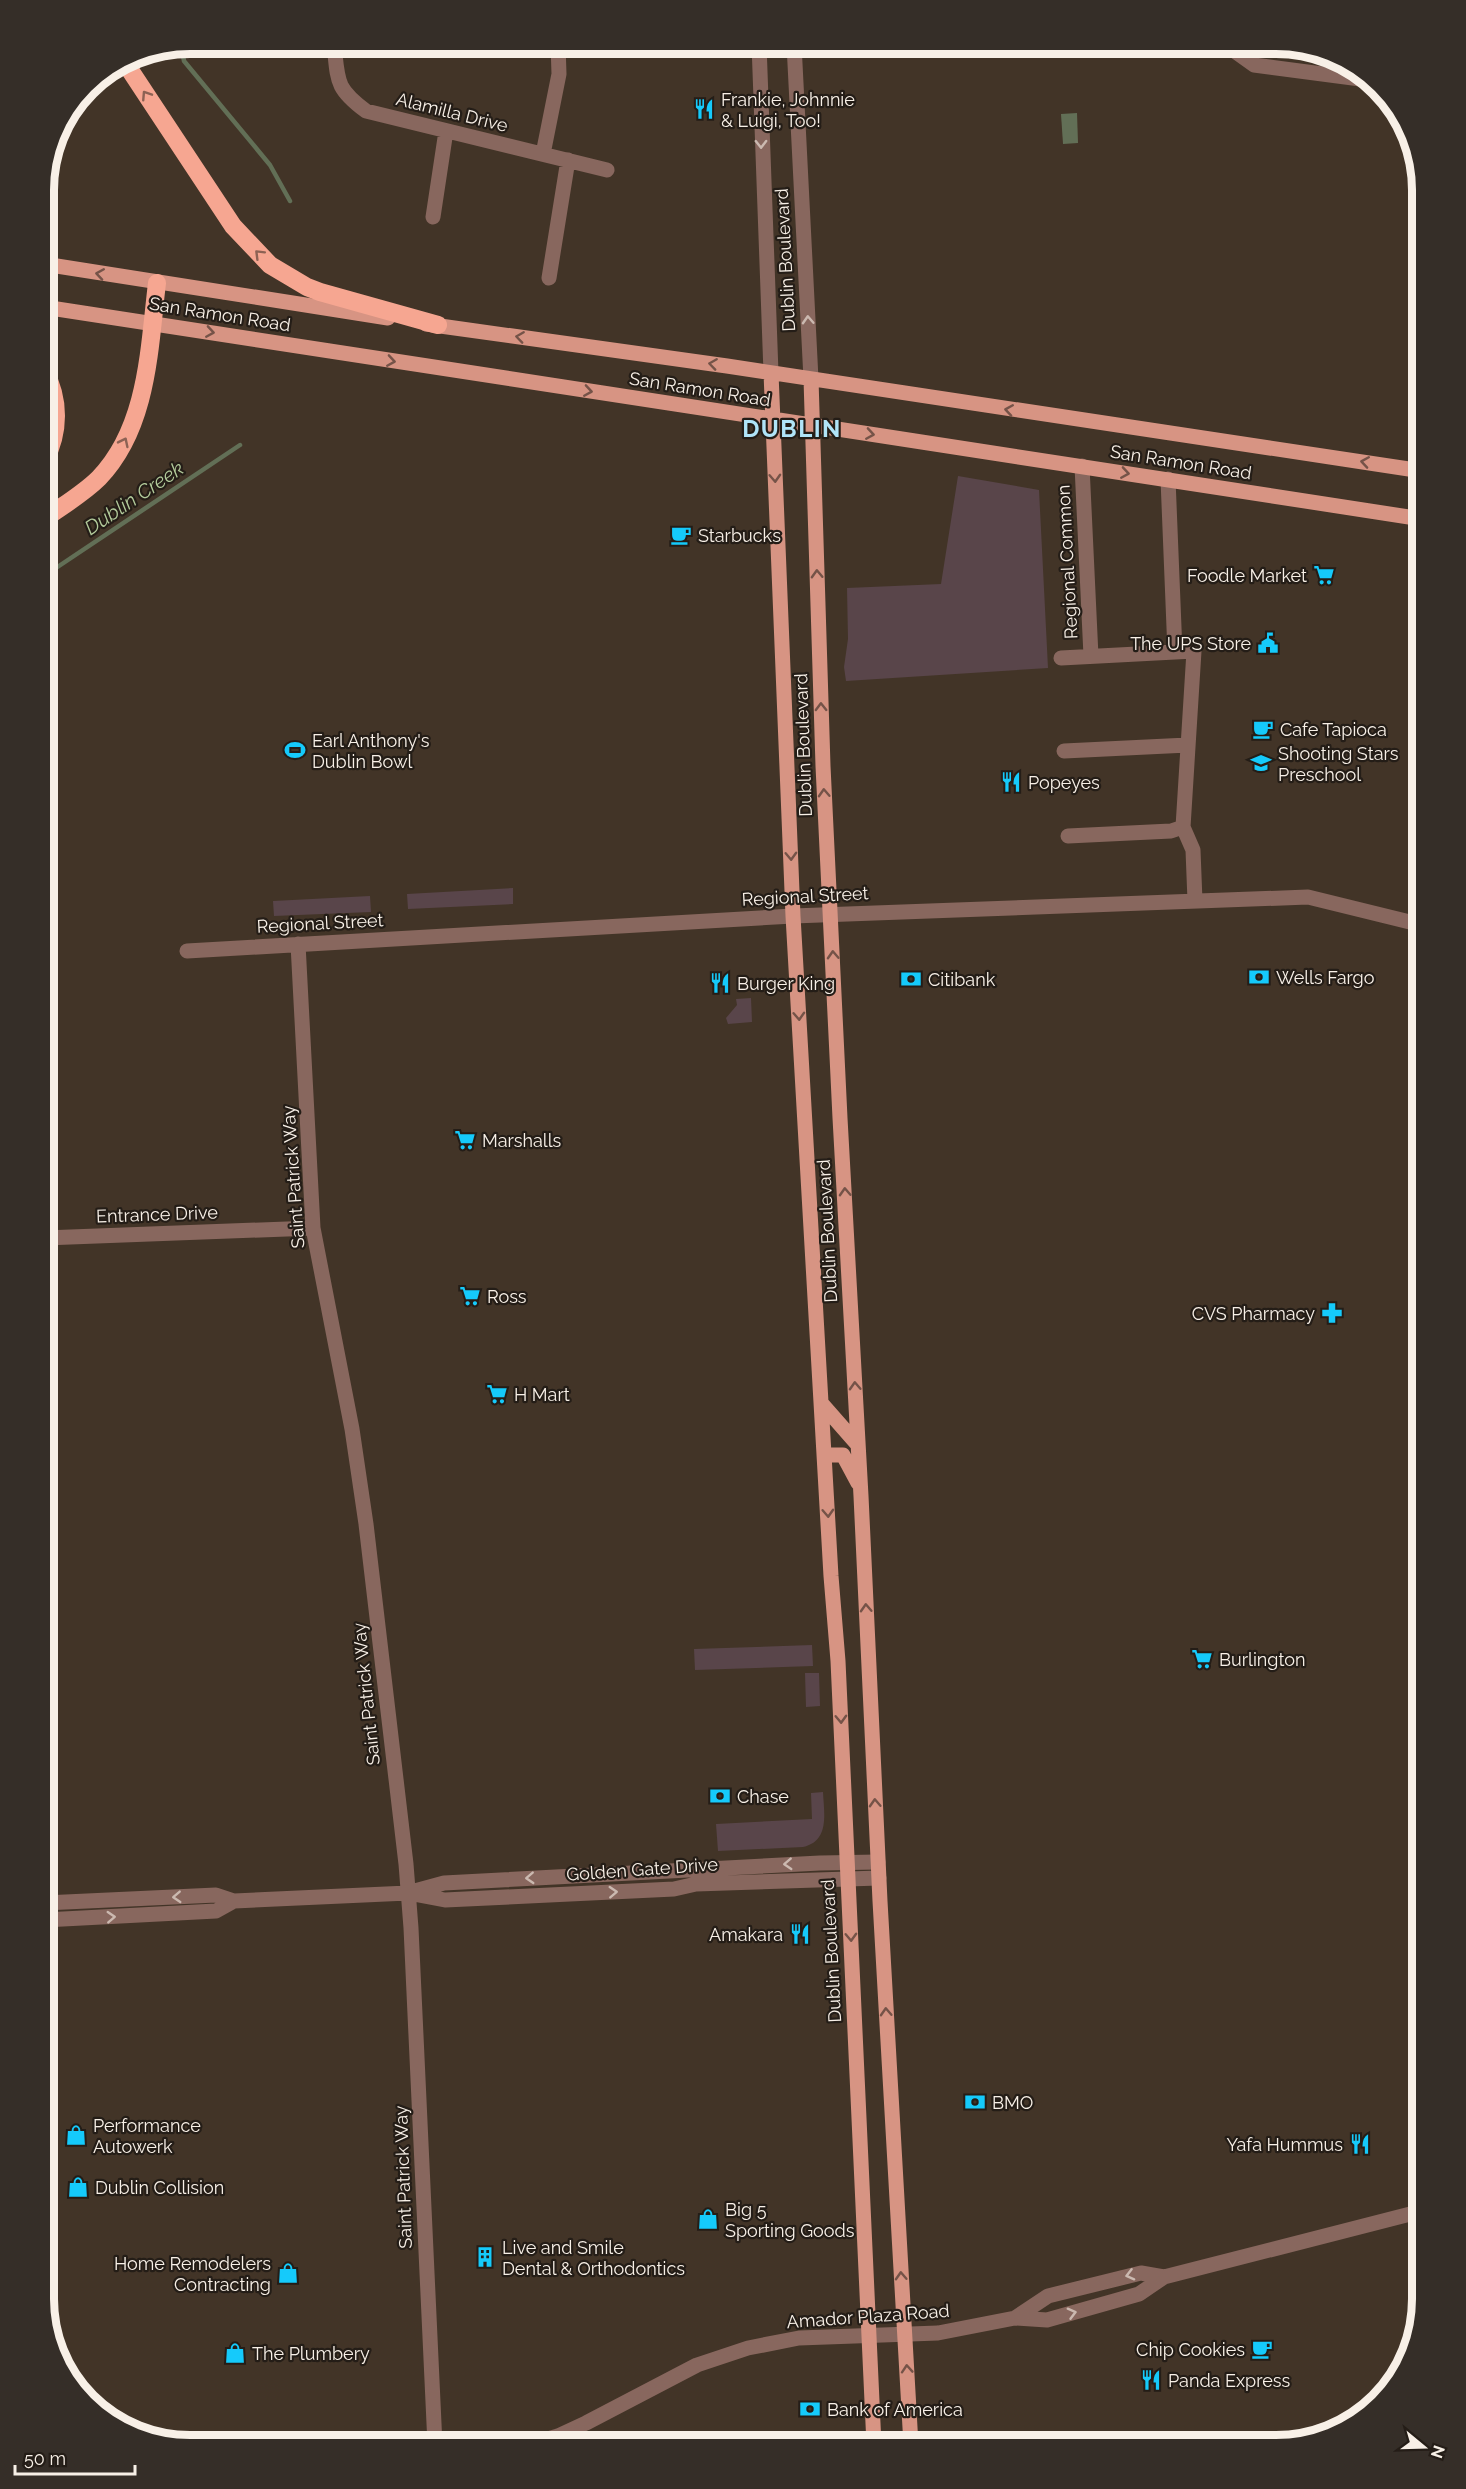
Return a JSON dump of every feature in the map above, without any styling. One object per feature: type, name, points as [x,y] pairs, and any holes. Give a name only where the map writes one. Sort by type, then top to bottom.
[{"type":"highway","points":[[129,69],[233,226],[270,265],[320,292],[438,325]]},
{"type":"highway","points":[[54,512],[100,477],[119,452],[134,422],[142,392],[157,283]]},
{"type":"highway","points":[[54,393],[56,424],[54,432]]},
{"type":"main road","name":"San Ramon Road","points":[[54,266],[157,283],[1412,469]]},
{"type":"main road","name":"San Ramon Road","points":[[54,309],[1412,517]]},
{"type":"main road","name":"Dublin Boulevard","points":[[771,373],[793,916],[831,1576],[838,1660],[874,2435]]},
{"type":"main road","name":"Dublin Boulevard","points":[[811,379],[823,766],[878,1862],[910,2435]]},
{"type":"main road","points":[[822,1404],[858,1445]]},
{"type":"main road","name":"Dublin Boulevard","points":[[825,1455],[843,1455],[860,1488]]},
{"type":"street","name":"Alamilla Drive","points":[[335,54],[338,81],[347,97],[366,111],[607,170]]},
{"type":"street","points":[[543,154],[559,74],[558,54]]},
{"type":"street","name":"Dublin Boulevard","points":[[759,54],[771,373]]},
{"type":"street","name":"Dublin Boulevard","points":[[795,54],[811,379]]},
{"type":"street","points":[[1239,54],[1254,65],[1353,78]]},
{"type":"street","points":[[433,217],[446,131]]},
{"type":"street","points":[[549,278],[568,160]]},
{"type":"street","name":"Regional Common","points":[[1082,466],[1091,656]]},
{"type":"street","points":[[1168,479],[1175,652],[1194,651],[1183,827],[1193,850],[1195,901]]},
{"type":"street","name":"Regional Common","points":[[1061,658],[1175,652]]},
{"type":"street","points":[[1064,751],[1188,746]]},
{"type":"street","points":[[1068,836],[1171,831],[1183,827]]},
{"type":"street","name":"Regional Street","points":[[187,951],[793,916],[1308,897],[1412,923]]},
{"type":"street","name":"Saint Patrick Way","points":[[298,944],[313,1228],[352,1429],[366,1524],[408,1893],[435,2435]]},
{"type":"street","name":"Entrance Drive","points":[[54,1238],[313,1228]]},
{"type":"street","name":"Golden Gate Drive","points":[[54,1903],[216,1895],[234,1901],[408,1893],[444,1883],[878,1862]]},
{"type":"street","name":"Golden Gate Drive","points":[[408,1893],[445,1900],[674,1889],[696,1884],[879,1878]]},
{"type":"street","name":"Golden Gate Drive","points":[[54,1919],[216,1911],[234,1901]]},
{"type":"street","name":"Amador Plaza Road","points":[[560,2435],[697,2365],[748,2348],[799,2338],[938,2333],[1015,2318],[1047,2320],[1139,2294],[1164,2277],[1412,2214]]},
{"type":"street","name":"Amador Plaza Road","points":[[1015,2318],[1052,2295],[1141,2273],[1164,2277]]},
{"type":"shaded area","points":[[1077,113],[1078,143],[1063,144],[1061,114]]},
{"type":"shaded area","points":[[958,476],[1039,490],[1048,668],[846,681],[844,667],[848,639],[847,588],[941,584]]},
{"type":"shaded area","points":[[513,888],[513,904],[408,909],[407,894]]},
{"type":"shaded area","points":[[370,896],[371,912],[274,916],[273,901]]},
{"type":"shaded area","points":[[751,998],[752,1022],[728,1024],[726,1018],[737,1005],[736,999]]},
{"type":"shaded area","points":[[812,1645],[813,1666],[695,1670],[694,1649]]},
{"type":"shaded area","points":[[805,1673],[819,1673],[820,1706],[806,1707]]},
{"type":"shaded area","points":[[823,1792],[824,1825],[818,1839],[812,1844],[803,1847],[718,1851],[716,1824],[812,1819],[811,1793]]},
{"type":"waterway","name":"Dublin Creek","points":[[183,54],[184,61],[270,165],[290,201]]},
{"type":"waterway","name":"Dublin Creek","points":[[54,569],[240,445]]},
{"type":"place","name":"Frankie, Johnnie & Luigi, Too!","points":[[704,109]]},
{"type":"place","name":"Starbucks","points":[[681,535]]},
{"type":"place","name":"Foodle Market","points":[[1324,575]]},
{"type":"place","name":"The UPS Store","points":[[1268,643]]},
{"type":"place","name":"Cafe Tapioca","points":[[1263,729]]},
{"type":"place","name":"Earl Anthony's Dublin Bowl","points":[[295,750]]},
{"type":"place","name":"Shooting Stars Preschool","points":[[1261,763]]},
{"type":"place","name":"Popeyes","points":[[1011,782]]},
{"type":"place","name":"Wells Fargo","points":[[1259,977]]},
{"type":"place","name":"Citibank","points":[[911,979]]},
{"type":"place","name":"Burger King","points":[[720,983]]},
{"type":"place","name":"Marshalls","points":[[465,1140]]},
{"type":"place","name":"Ross","points":[[470,1296]]},
{"type":"place","name":"CVS Pharmacy","points":[[1332,1313]]},
{"type":"place","name":"H Mart","points":[[497,1394]]},
{"type":"place","name":"Burlington","points":[[1202,1659]]},
{"type":"place","name":"Chase","points":[[720,1796]]},
{"type":"place","name":"Amakara","points":[[800,1934]]},
{"type":"place","name":"BMO","points":[[975,2102]]},
{"type":"place","name":"Performance Autowerk","points":[[76,2135]]},
{"type":"place","name":"Yafa Hummus","points":[[1360,2144]]},
{"type":"place","name":"Dublin Collision","points":[[78,2187]]},
{"type":"place","name":"Big 5 Sporting Goods","points":[[708,2219]]},
{"type":"place","name":"Live and Smile Dental & Orthodontics","points":[[485,2257]]},
{"type":"place","name":"Home Remodelers Contracting","points":[[288,2273]]},
{"type":"place","name":"Chip Cookies","points":[[1262,2349]]},
{"type":"place","name":"The Plumbery","points":[[235,2353]]},
{"type":"place","name":"Panda Express","points":[[1151,2380]]},
{"type":"place","name":"Bank of America","points":[[810,2409]]},
{"type":"district","name":"DUBLIN","points":[[792,428]]}]
